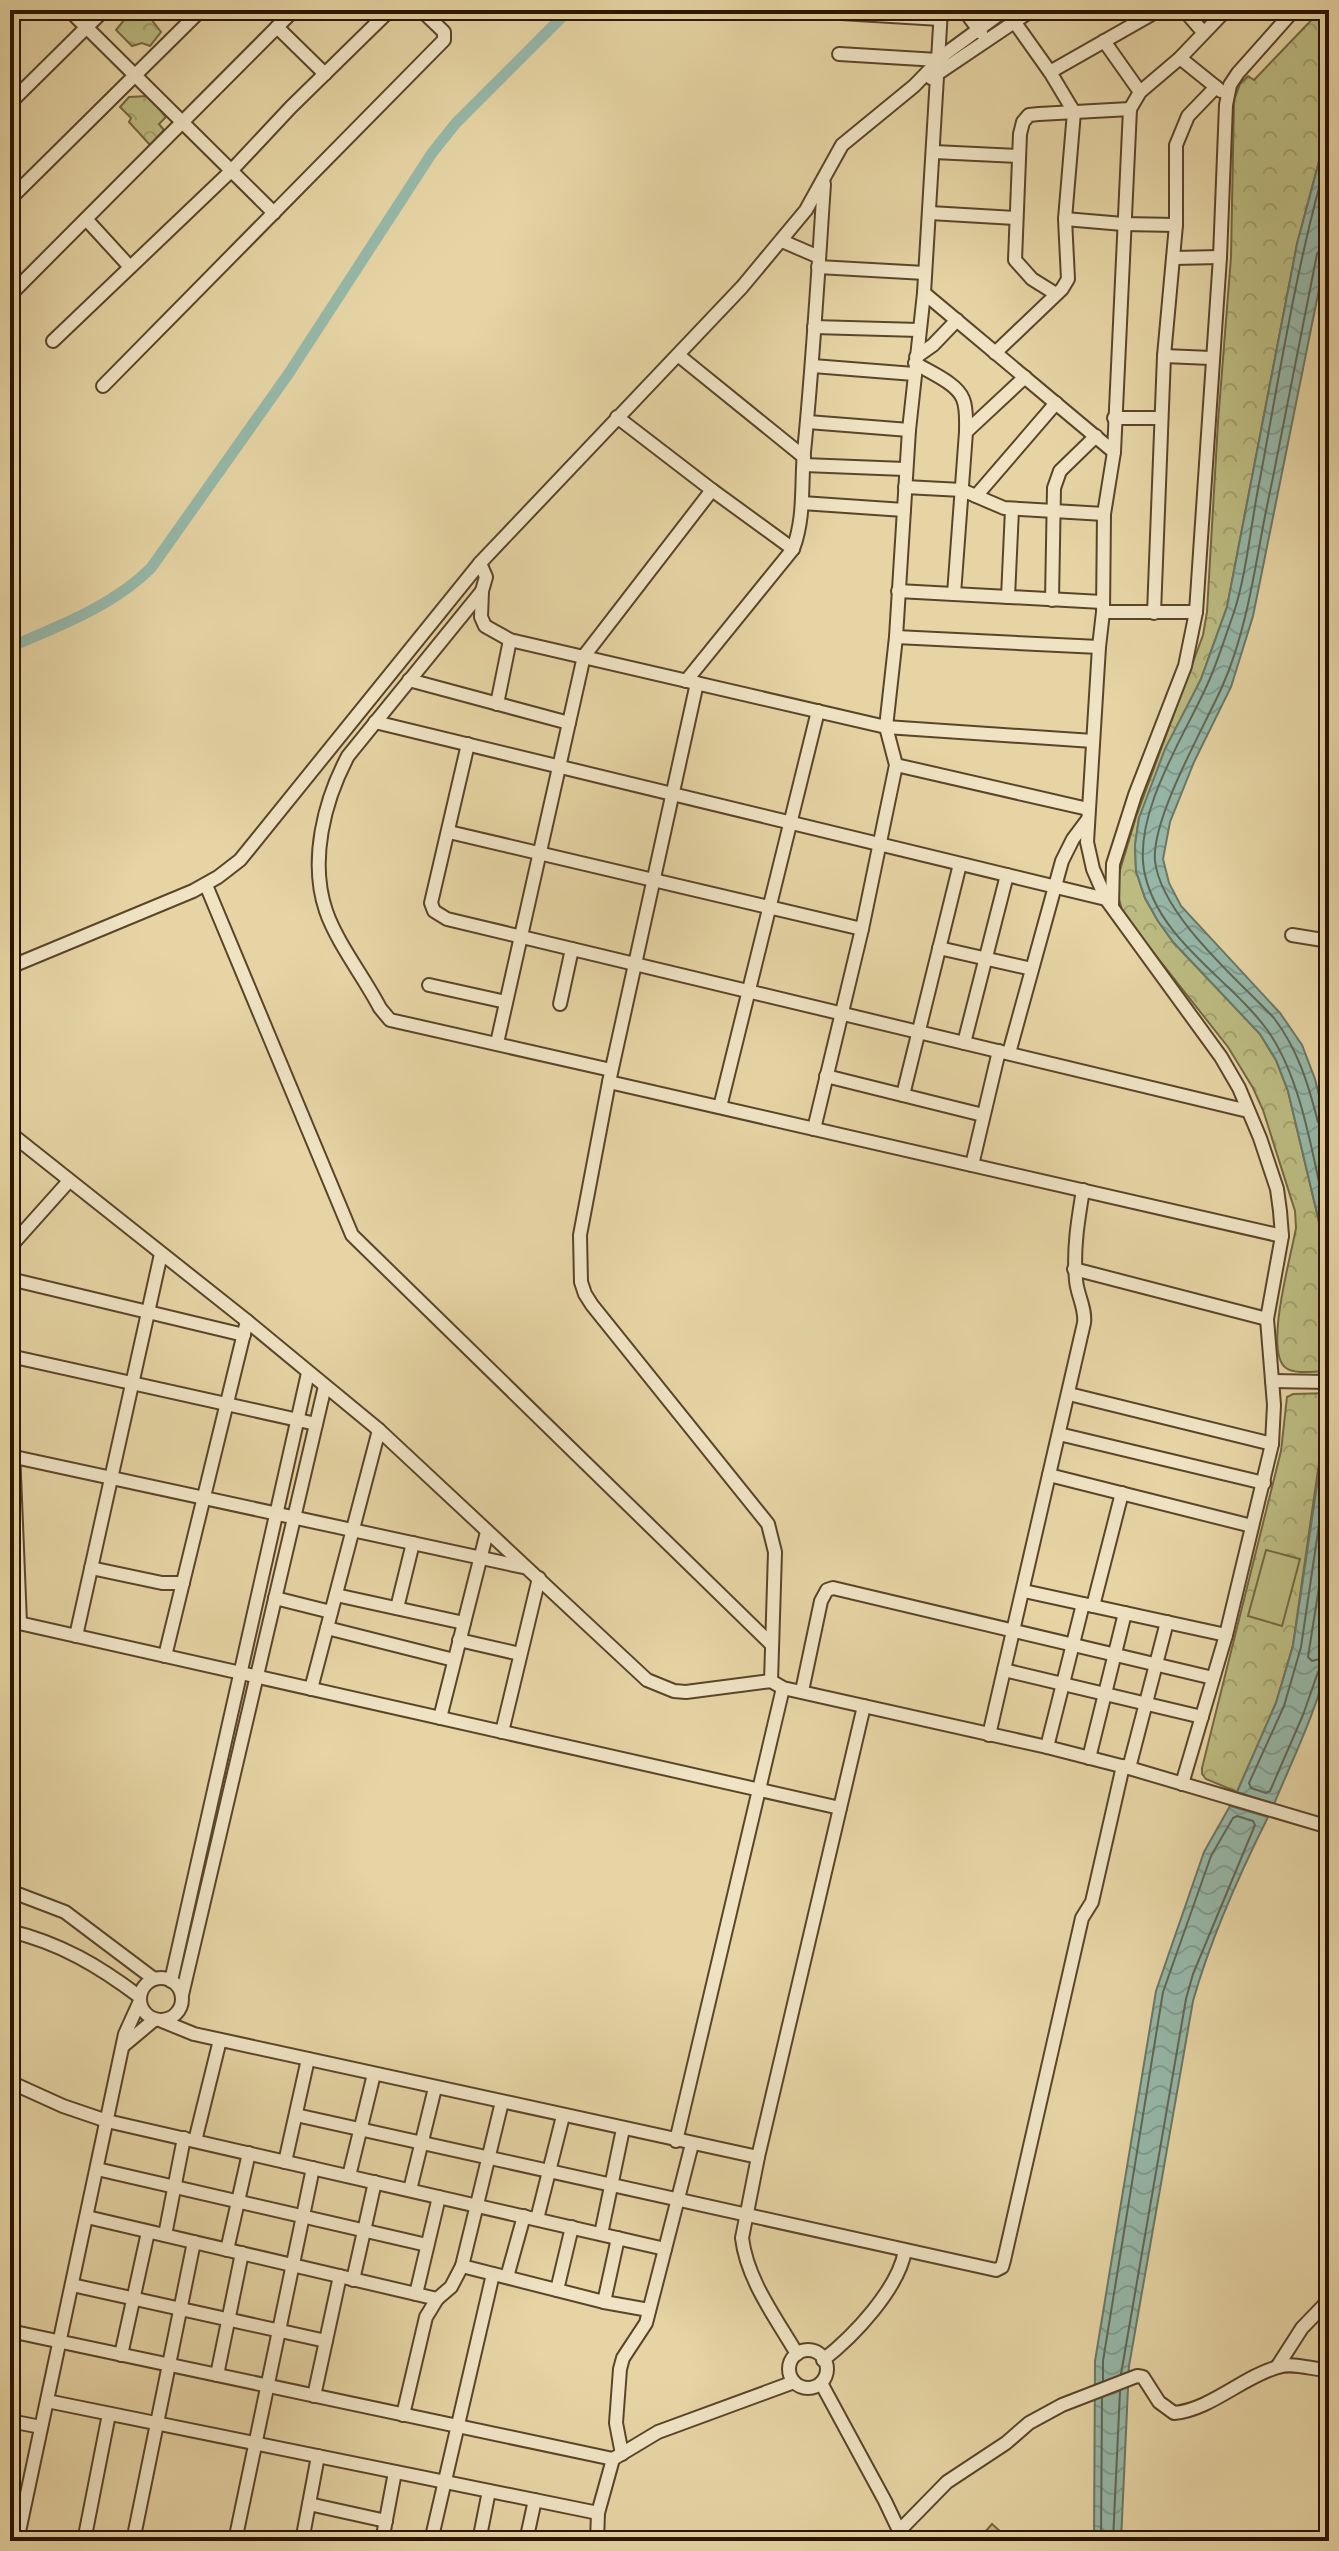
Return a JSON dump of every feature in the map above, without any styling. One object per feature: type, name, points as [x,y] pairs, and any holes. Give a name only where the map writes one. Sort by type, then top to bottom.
[{"type":"street","points":[[69,10],[274,213]]},
{"type":"street","points":[[10,103],[104,10]]},
{"type":"street","points":[[10,199],[201,10]]},
{"type":"street","points":[[16,289],[294,10]]},
{"type":"street","points":[[53,341],[231,171],[390,10]]},
{"type":"street","points":[[103,386],[444,40],[444,32],[421,10]]},
{"type":"street","points":[[964,10],[987,42]]},
{"type":"street","points":[[10,967],[206,885],[247,851],[480,563],[782,241],[806,210],[842,145],[914,86],[938,60],[1006,10],[1074,112],[1065,219],[1068,279],[1062,289],[995,353]]},
{"type":"street","points":[[914,86],[937,75],[1032,10]]},
{"type":"street","points":[[1050,72],[1159,10]]},
{"type":"street","points":[[1184,10],[1203,32]]},
{"type":"street","points":[[1182,1784],[1226,1635],[1272,1444],[1272,1381],[1267,1319],[1282,1236],[1277,1189],[1248,1111],[1221,1057],[1109,902],[1093,869],[1087,842],[1103,607],[1104,514],[1114,452],[1130,109],[1140,92],[1180,58],[1226,10]]},
{"type":"street","points":[[1109,902],[1113,864],[1135,795],[1185,666],[1196,612],[1228,96],[1238,73],[1294,10]]},
{"type":"street","points":[[814,1129],[862,929],[896,765],[886,727],[896,637],[905,469],[924,293],[941,14],[825,12]]},
{"type":"street","points":[[277,27],[325,74]]},
{"type":"street","points":[[1104,41],[1140,92]]},
{"type":"street","points":[[839,54],[938,60]]},
{"type":"street","points":[[1180,58],[1228,96]]},
{"type":"street","points":[[1154,613],[1164,356],[1176,225],[1176,145],[1188,116],[1216,87]]},
{"type":"street","points":[[1056,294],[1032,279],[1016,263],[1015,218],[1021,127],[1025,118],[1039,114],[1130,109]]},
{"type":"street","points":[[934,152],[1019,156]]},
{"type":"street","points":[[771,1681],[775,1552],[768,1524],[585,1294],[579,1270],[580,1235],[610,1076],[673,794],[692,682],[793,549],[801,523],[824,176]]},
{"type":"street","points":[[930,213],[1015,218]]},
{"type":"street","points":[[86,219],[130,267]]},
{"type":"street","points":[[1065,219],[1176,225]]},
{"type":"street","points":[[782,241],[818,262],[925,273]]},
{"type":"street","points":[[1173,258],[1220,257]]},
{"type":"street","points":[[924,293],[1114,452]]},
{"type":"street","points":[[915,364],[957,320]]},
{"type":"street","points":[[814,327],[919,330]]},
{"type":"street","points":[[678,355],[804,461],[905,469]]},
{"type":"street","points":[[1164,356],[1211,358]]},
{"type":"street","points":[[813,366],[915,364],[961,394],[966,432],[954,594]]},
{"type":"street","points":[[966,432],[1025,377]]},
{"type":"street","points":[[976,496],[1056,403]]},
{"type":"street","points":[[617,417],[793,549]]},
{"type":"street","points":[[1114,418],[1161,418]]},
{"type":"street","points":[[808,422],[909,430]]},
{"type":"street","points":[[1052,600],[1055,513],[1052,497],[1060,471],[1096,436]]},
{"type":"street","points":[[905,487],[962,490],[998,507],[1012,509],[1104,514]]},
{"type":"street","points":[[497,1043],[584,656],[712,490]]},
{"type":"street","points":[[802,503],[904,510]]},
{"type":"street","points":[[1008,597],[1012,509]]},
{"type":"street","points":[[480,563],[486,577],[481,617],[485,626],[510,640],[886,727],[1093,741]]},
{"type":"street","points":[[482,591],[348,756],[338,774],[326,811],[319,859],[325,911],[380,1008],[390,1020],[497,1043],[720,1107],[1282,1236]]},
{"type":"street","points":[[898,591],[1052,600],[1154,613],[1196,612]]},
{"type":"street","points":[[896,637],[1099,647]]},
{"type":"street","points":[[497,704],[510,640]]},
{"type":"street","points":[[409,680],[569,723]]},
{"type":"street","points":[[720,1107],[818,711]]},
{"type":"street","points":[[375,722],[1109,902]]},
{"type":"street","points":[[468,744],[432,909],[447,919],[1248,1111]]},
{"type":"street","points":[[896,765],[1088,814]]},
{"type":"street","points":[[972,1165],[983,1115],[1032,969],[1053,887],[1073,839],[1088,814]]},
{"type":"street","points":[[449,832],[862,929]]},
{"type":"street","points":[[903,1095],[960,864]]},
{"type":"street","points":[[964,1043],[1007,875]]},
{"type":"street","points":[[206,885],[352,1235],[772,1645]]},
{"type":"street","points":[[1292,935],[1329,941]]},
{"type":"street","points":[[939,948],[1032,969]]},
{"type":"street","points":[[560,1004],[572,949]]},
{"type":"street","points":[[429,985],[506,1002]]},
{"type":"street","points":[[826,1076],[983,1115]]},
{"type":"street","points":[[10,1133],[379,1430],[647,1680],[686,1692],[771,1681],[783,1688],[1126,1767],[1329,1827]]},
{"type":"street","points":[[10,1247],[69,1181]]},
{"type":"street","points":[[989,1735],[1085,1317],[1074,1269],[1075,1239],[1083,1190]]},
{"type":"street","points":[[76,1636],[161,1254]]},
{"type":"street","points":[[1074,1269],[1267,1319]]},
{"type":"street","points":[[10,1279],[244,1335]]},
{"type":"street","points":[[165,1656],[247,1321]]},
{"type":"street","points":[[10,1356],[316,1424]]},
{"type":"street","points":[[171,1981],[308,1373]]},
{"type":"street","points":[[10,1376],[15,1622],[840,1808]]},
{"type":"street","points":[[1272,1381],[1329,1382]]},
{"type":"street","points":[[194,2034],[178,2012],[325,1386]]},
{"type":"street","points":[[1069,1394],[1272,1444]]},
{"type":"street","points":[[311,1689],[379,1430]]},
{"type":"street","points":[[1059,1434],[1264,1483]]},
{"type":"street","points":[[12,1456],[526,1568]]},
{"type":"street","points":[[1049,1475],[1252,1526]]},
{"type":"street","points":[[1047,1747],[1073,1644],[1122,1493]]},
{"type":"street","points":[[440,1718],[487,1532]]},
{"type":"street","points":[[397,1608],[413,1543]]},
{"type":"street","points":[[91,1568],[162,1583],[183,1583]]},
{"type":"street","points":[[502,1732],[539,1578]]},
{"type":"street","points":[[802,1691],[821,1601],[829,1588],[1213,1678]]},
{"type":"street","points":[[1024,1591],[1226,1635]]},
{"type":"street","points":[[336,1595],[464,1623]]},
{"type":"street","points":[[275,1598],[331,1612]]},
{"type":"street","points":[[1089,1758],[1125,1613]]},
{"type":"street","points":[[296,2115],[747,2214],[989,2271],[999,2269],[1003,2263],[1082,1918],[1093,1896],[1167,1622]]},
{"type":"street","points":[[327,1628],[454,1660]]},
{"type":"street","points":[[459,1640],[520,1654]]},
{"type":"street","points":[[1004,1670],[1202,1717]]},
{"type":"street","points":[[676,2141],[783,1688]]},
{"type":"street","points":[[797,2354],[748,2265],[742,2238],[758,2157],[864,1706]]},
{"type":"street","points":[[10,1860],[11,1892],[65,1912],[154,1979],[171,1981],[182,1995]]},
{"type":"street","points":[[10,1931],[61,1947],[100,1968],[140,1999],[145,2014],[194,2034],[758,2157]]},
{"type":"street","points":[[17,2541],[125,2034],[144,1986],[154,1979]]},
{"type":"street","points":[[123,2046],[158,2020],[178,2012]]},
{"type":"street","points":[[165,2235],[175,2187],[220,2040]]},
{"type":"street","points":[[285,2162],[308,2059]]},
{"type":"street","points":[[349,2176],[374,2074]]},
{"type":"street","points":[[10,2082],[63,2106],[107,2121],[665,2249]]},
{"type":"street","points":[[410,2190],[435,2088]]},
{"type":"street","points":[[403,2415],[426,2317],[437,2299],[451,2287],[462,2266],[502,2102]]},
{"type":"street","points":[[507,2277],[550,2171],[563,2116]]},
{"type":"street","points":[[601,2234],[623,2129]]},
{"type":"street","points":[[597,2541],[598,2513],[618,2456],[616,2423],[620,2369],[629,2349],[642,2332],[692,2144]]},
{"type":"street","points":[[227,2250],[249,2153]]},
{"type":"street","points":[[235,2541],[313,2168]]},
{"type":"street","points":[[97,2169],[427,2245]]},
{"type":"street","points":[[314,2396],[326,2341],[364,2231],[375,2182]]},
{"type":"street","points":[[416,2294],[439,2197]]},
{"type":"street","points":[[87,2217],[437,2299]]},
{"type":"street","points":[[557,2290],[572,2227]]},
{"type":"street","points":[[121,2355],[148,2232]]},
{"type":"street","points":[[604,2302],[618,2238]]},
{"type":"street","points":[[133,2541],[194,2242]]},
{"type":"street","points":[[823,2360],[849,2337],[890,2287],[905,2251]]},
{"type":"street","points":[[217,2375],[242,2253]]},
{"type":"street","points":[[462,2266],[604,2302],[649,2310]]},
{"type":"street","points":[[431,2541],[493,2274]]},
{"type":"street","points":[[72,2285],[326,2341]]},
{"type":"street","points":[[1277,2367],[1302,2328],[1329,2300]]},
{"type":"street","points":[[10,2331],[403,2415],[618,2456],[669,2427],[794,2382]]},
{"type":"street","points":[[810,2351],[823,2360],[827,2370],[821,2383],[804,2388],[794,2382],[789,2370],[797,2354],[810,2351]]},
{"type":"street","points":[[821,2383],[902,2535],[947,2482],[1006,2443],[1029,2423],[1062,2405],[1140,2375],[1165,2409],[1177,2413],[1277,2367],[1329,2370]]},
{"type":"street","points":[[47,2401],[598,2513]]},
{"type":"street","points":[[84,2541],[109,2414]]},
{"type":"street","points":[[10,2421],[41,2427]]},
{"type":"street","points":[[302,2541],[318,2456]]},
{"type":"street","points":[[382,2541],[395,2472]]},
{"type":"street","points":[[479,2541],[489,2491]]},
{"type":"street","points":[[526,2541],[535,2500]]},
{"type":"street","points":[[309,2504],[386,2521]]},
{"type":"green space","points":[[117,10],[144,10],[161,32],[150,46],[142,43],[132,46],[116,30],[125,19]]},
{"type":"green space","points":[[1321,10],[1329,10],[1329,124],[1297,244],[1227,607],[1201,679],[1139,818],[1135,845],[1136,871],[1145,898],[1158,921],[1174,943],[1260,1034],[1276,1060],[1288,1091],[1321,1230],[1329,1304],[1329,1371],[1307,1372],[1286,1368],[1277,1343],[1285,1279],[1296,1228],[1295,1211],[1263,1110],[1228,1047],[1123,914],[1117,884],[1136,817],[1203,635],[1207,612],[1231,257],[1234,100],[1240,84],[1248,76],[1254,80]]},
{"type":"green space","points":[[148,96],[166,117],[159,124],[164,130],[150,145],[120,107],[129,97]]},
{"type":"green space","points":[[1329,1393],[1293,1645],[1276,1703],[1237,1792],[1206,1779],[1202,1768],[1281,1451],[1287,1397],[1293,1394]]},
{"type":"green space","points":[[1266,1550],[1300,1559],[1282,1626],[1248,1616]]},
{"type":"green space","points":[[992,2524],[1011,2541],[977,2541]]},
{"type":"water","points":[[1329,124],[1329,240],[1253,616],[1231,687],[1194,762],[1170,822],[1163,859],[1169,883],[1181,906],[1280,1013],[1302,1045],[1315,1079],[1329,1134],[1329,1304],[1321,1230],[1288,1091],[1276,1060],[1260,1034],[1174,943],[1158,921],[1145,898],[1136,871],[1135,845],[1139,818],[1165,749],[1201,679],[1227,607],[1297,244]]},
{"type":"water","points":[[1329,1405],[1329,1657],[1312,1713],[1274,1804],[1237,1792],[1276,1703],[1293,1646]]},
{"type":"water","points":[[1230,1806],[1268,1817],[1226,1907],[1193,2001],[1129,2366],[1121,2541],[1094,2541],[1095,2361],[1156,1991],[1204,1852]]},
{"type":"waterway","points":[[10,647],[103,604],[151,568],[289,373],[432,153],[456,123],[569,10]]}]
